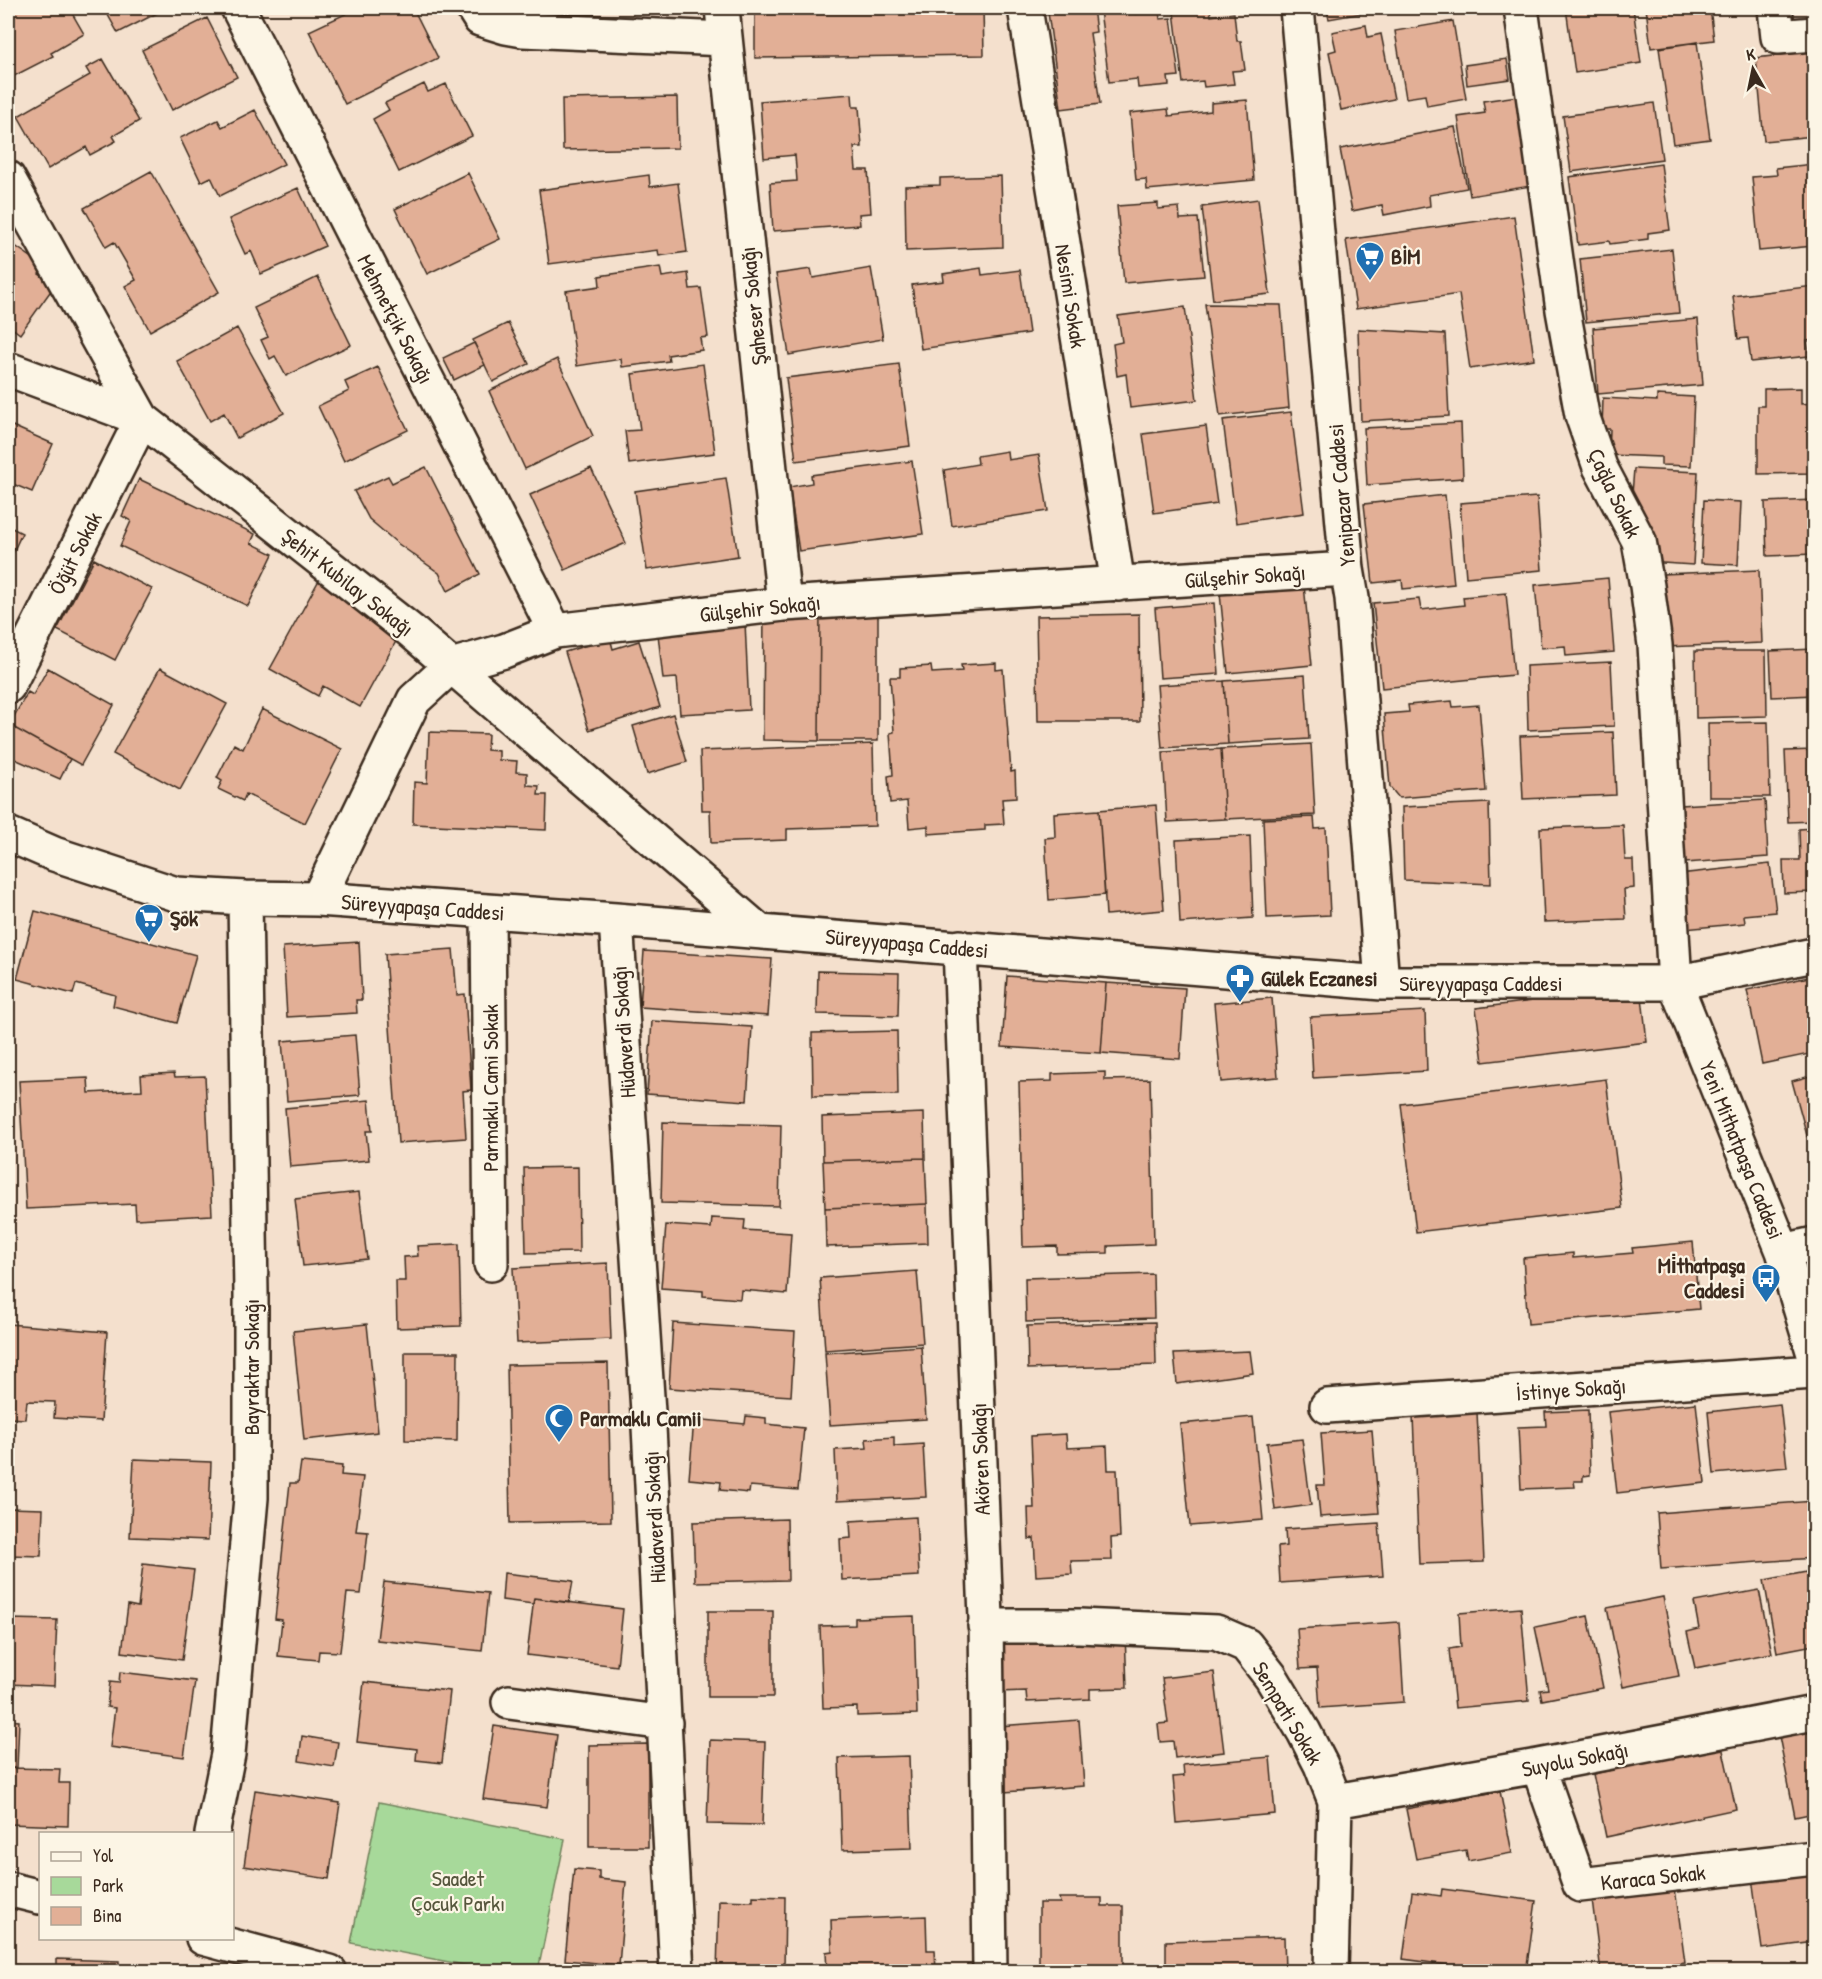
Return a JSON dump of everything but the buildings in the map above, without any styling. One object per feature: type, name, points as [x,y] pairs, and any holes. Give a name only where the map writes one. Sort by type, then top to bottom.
[{"type":"street","name":"Mehmetçik Sokağı","points":[[238,8],[555,631]]},
{"type":"street","points":[[473,8],[480,19],[523,30],[725,39]]},
{"type":"street","name":"Şaheser Sokağı","points":[[722,8],[783,604]]},
{"type":"street","name":"Nesimi Sokak","points":[[1025,8],[1118,584]]},
{"type":"street","name":"Yenipazar Caddesi","points":[[1297,8],[1347,570],[1352,598],[1382,983]]},
{"type":"street","name":"Çağla Sokak","points":[[1521,8],[1563,310],[1582,415],[1600,466],[1639,541],[1647,586],[1655,645],[1675,983]]},
{"type":"street","points":[[1775,8],[1778,37],[1815,34]]},
{"type":"street","name":"Şehit Kubilay Sokağı","points":[[8,178],[142,419],[411,631],[759,931]]},
{"type":"street","points":[[8,369],[142,419]]},
{"type":"street","name":"Öğüt Sokak","points":[[8,686],[142,419]]},
{"type":"street","name":"Gülşehir Sokağı","points":[[318,899],[414,700],[451,666],[504,651],[555,631],[783,604],[1347,570]]},
{"type":"street","name":"Süreyyapaşa Caddesi","points":[[8,834],[54,854],[176,894],[318,899],[616,920],[1382,983],[1675,983],[1815,955]]},
{"type":"street","name":"Bayraktar Sokağı","points":[[212,1832],[228,1754],[251,1498],[251,1294],[244,898]]},
{"type":"street","name":"Parmaklı Cami Sokak","points":[[488,911],[491,1264]]},
{"type":"street","name":"Hüdaverdi Sokağı","points":[[616,920],[649,1427],[677,1971]]},
{"type":"street","name":"Akören Sokağı","points":[[960,947],[985,1626],[990,1971]]},
{"type":"street","name":"Yeni Mithatpaşa Caddesi","points":[[1675,983],[1783,1251],[1815,1354]]},
{"type":"street","points":[[1783,1251],[1815,1244]]},
{"type":"street","name":"İstinye Sokağı","points":[[1327,1407],[1815,1372]]},
{"type":"street","name":"Sempati Sokak","points":[[985,1626],[1079,1626],[1216,1632],[1246,1645],[1271,1677],[1304,1732],[1321,1765],[1335,1801],[1331,1971]]},
{"type":"street","points":[[509,1702],[665,1723]]},
{"type":"street","name":"Suyolu Sokağı","points":[[1335,1801],[1538,1766],[1815,1713]]},
{"type":"street","name":"Karaca Sokak","points":[[1538,1766],[1580,1885],[1815,1858]]},
{"type":"street","points":[[8,1889],[39,1897]]},
{"type":"street","points":[[211,1940],[330,1971]]},
{"type":"green space","name":"Saadet Çocuk Parkı","points":[[379,1802],[565,1839],[538,1971],[495,1971],[351,1943]]},
{"type":"place","name":"BİM","points":[[1370,282]]},
{"type":"place","name":"Şok","points":[[149,944]]},
{"type":"place","name":"Gülek Eczanesi","points":[[1240,1004]]},
{"type":"place","name":"Mi̇thatpaşa Caddesi̇","points":[[1766,1304]]},
{"type":"place","name":"Parmaklı Camii","points":[[559,1444]]}]
